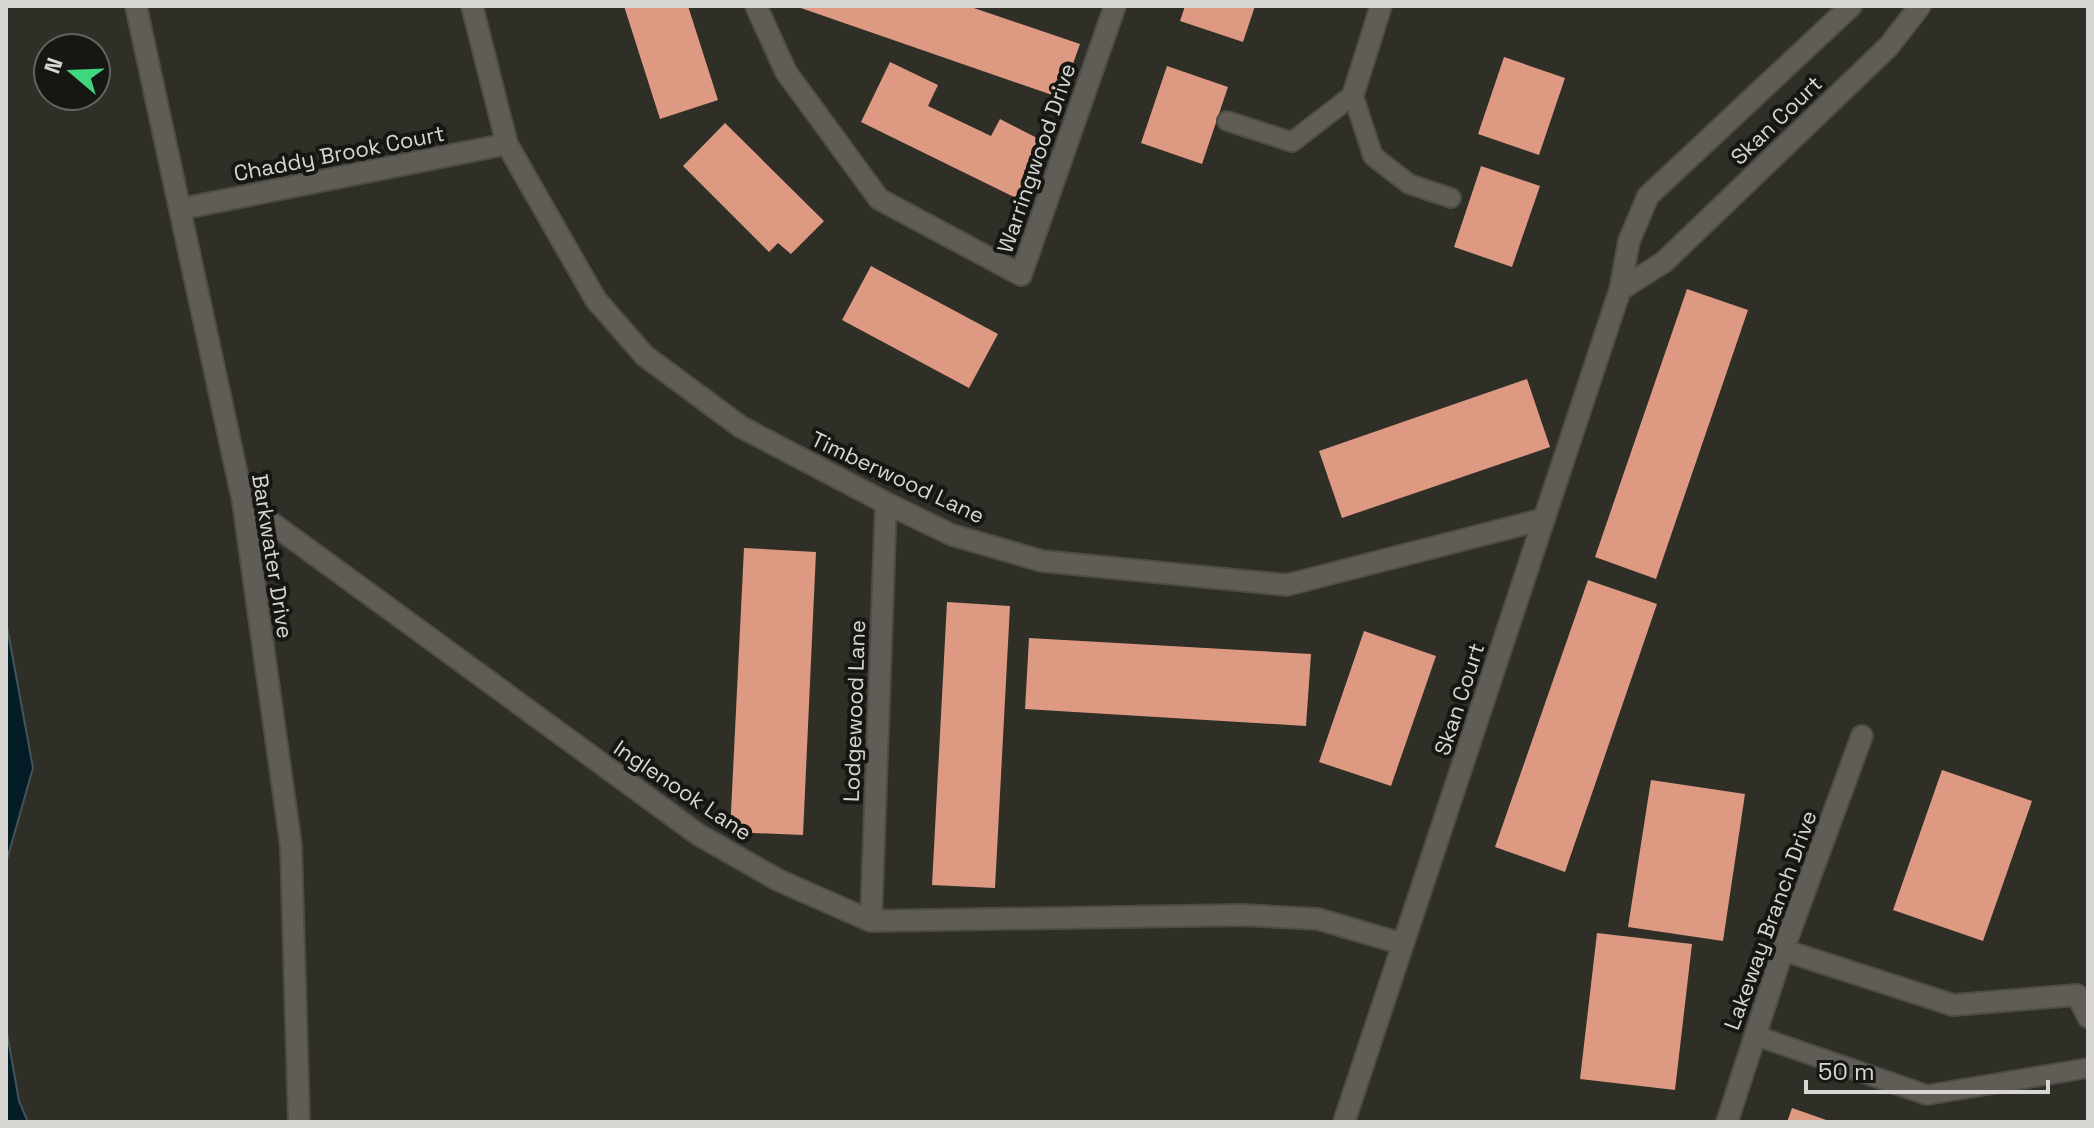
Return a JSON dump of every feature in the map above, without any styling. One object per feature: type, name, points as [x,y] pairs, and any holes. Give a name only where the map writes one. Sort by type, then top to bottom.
[{"type":"street","name":"Barkwater Drive","points":[[136,6],[243,502],[291,846],[299,1122]]},
{"type":"street","name":"Timberwood Lane","points":[[472,6],[507,144],[596,300],[645,356],[741,427],[952,535],[1042,561],[1287,585],[1544,519]]},
{"type":"street","name":"Warringwood Drive","points":[[756,6],[786,72],[879,199],[1021,275],[1115,6]]},
{"type":"street","points":[[1353,95],[1381,6]]},
{"type":"street","name":"Skan Court","points":[[1344,1122],[1620,290],[1629,241],[1648,196],[1851,6]]},
{"type":"street","name":"Skan Court","points":[[1620,290],[1664,262],[1889,46],[1920,6]]},
{"type":"street","name":"Chaddy Brook Court","points":[[180,209],[507,144]]},
{"type":"street","name":"Inglenook Lane","points":[[243,502],[699,835],[778,880],[871,921],[1242,915],[1318,919],[1403,944]]},
{"type":"street","name":"Lodgewood Lane","points":[[871,921],[886,503]]},
{"type":"street","name":"Lakeway Branch Drive","points":[[1727,1122],[1783,950],[1862,736]]},
{"type":"street","points":[[1783,950],[1953,1005],[2077,995],[2088,1017]]},
{"type":"lane","points":[[1227,121],[1292,142],[1353,95],[1373,156],[1409,184],[1451,198]]},
{"type":"lane","points":[[1754,1035],[1927,1095],[2088,1068]]},
{"type":"water","points":[[6,621],[33,768],[6,863]]},
{"type":"water","points":[[6,1027],[19,1101],[28,1122],[6,1122]]},
{"type":"building","points":[[624,6],[688,6],[718,100],[660,119]]},
{"type":"building","points":[[795,6],[968,6],[1080,44],[1061,98]]},
{"type":"building","points":[[1185,6],[1255,6],[1243,42],[1180,21]]},
{"type":"building","points":[[1504,57],[1565,78],[1539,155],[1478,134]]},
{"type":"building","points":[[890,62],[938,85],[928,106],[991,136],[1000,119],[1043,141],[1016,198],[861,122]]},
{"type":"building","points":[[1167,66],[1228,87],[1202,164],[1141,143]]},
{"type":"building","points":[[725,123],[824,221],[791,254],[778,243],[769,252],[683,166]]},
{"type":"building","points":[[1481,166],[1540,186],[1512,267],[1454,247]]},
{"type":"building","points":[[871,266],[998,334],[969,388],[842,320]]},
{"type":"building","points":[[1687,289],[1748,310],[1656,579],[1595,557]]},
{"type":"building","points":[[1527,379],[1550,447],[1342,518],[1319,451]]},
{"type":"building","points":[[744,548],[816,552],[803,835],[730,832]]},
{"type":"building","points":[[1588,580],[1657,604],[1565,872],[1495,847]]},
{"type":"building","points":[[947,602],[1010,606],[995,888],[932,885]]},
{"type":"building","points":[[1364,631],[1436,656],[1391,786],[1319,762]]},
{"type":"building","points":[[1029,638],[1311,654],[1306,726],[1025,709]]},
{"type":"building","points":[[1942,770],[2032,801],[1983,941],[1893,910]]},
{"type":"building","points":[[1651,780],[1745,794],[1723,941],[1628,927]]},
{"type":"building","points":[[1597,933],[1692,944],[1675,1090],[1580,1079]]},
{"type":"building","points":[[1792,1108],[1832,1122],[1787,1122]]}]
